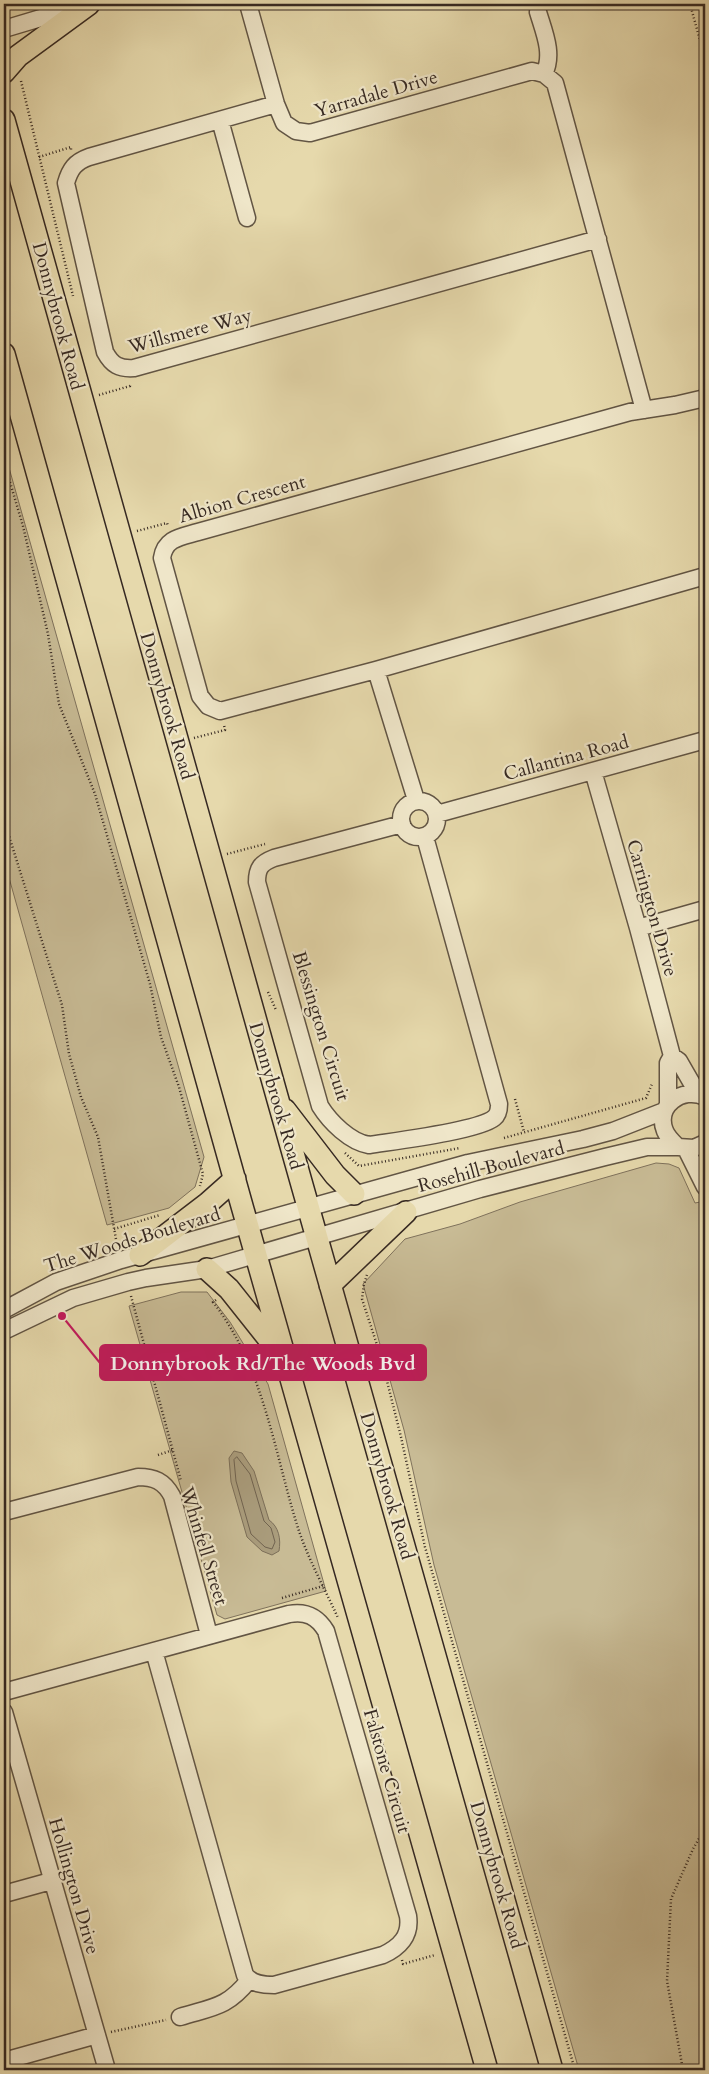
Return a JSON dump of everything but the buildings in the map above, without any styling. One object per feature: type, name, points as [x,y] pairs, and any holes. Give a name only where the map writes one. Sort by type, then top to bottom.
[{"type":"main road","points":[[4,72],[18,56],[89,4]]},
{"type":"main road","name":"Donnybrook Road","points":[[4,120],[316,1238],[552,2070]]},
{"type":"main road","points":[[4,354],[247,1225],[487,2070]]},
{"type":"main road","points":[[278,1100],[335,1175],[354,1194]]},
{"type":"main road","points":[[131,1258],[208,1203],[235,1179]]},
{"type":"main road","points":[[330,1285],[406,1212]]},
{"type":"main road","points":[[208,1270],[230,1289],[287,1361]]},
{"type":"street","points":[[4,29],[89,4]]},
{"type":"street","name":"Yarradale Drive","points":[[248,4],[276,104],[284,123],[296,131],[310,133],[532,71],[544,74]]},
{"type":"street","points":[[538,12],[548,49],[544,74],[555,83],[644,410]]},
{"type":"street","points":[[76,163],[89,157],[276,104]]},
{"type":"street","points":[[220,120],[247,218]]},
{"type":"street","name":"Willsmere Way","points":[[76,163],[69,172],[66,183],[105,352],[117,367],[126,369],[598,239]]},
{"type":"street","name":"Albion Crescent","points":[[220,711],[208,706],[200,696],[171,592],[162,558],[166,546],[173,539],[644,410],[675,406],[705,398]]},
{"type":"street","points":[[220,711],[376,670],[705,576]]},
{"type":"street","points":[[376,670],[416,800]]},
{"type":"street","name":"Callantina Road","points":[[437,814],[705,740]]},
{"type":"street","name":"Carrington Drive","points":[[593,771],[672,1056],[679,1061],[703,1096]]},
{"type":"street","points":[[416,800],[429,803],[437,814],[435,829],[425,837],[414,837],[409,834],[402,824],[402,811],[416,800]]},
{"type":"street","points":[[274,858],[402,824]]},
{"type":"street","name":"Blessington Circuit","points":[[274,858],[259,867],[257,882],[320,1106],[354,1140],[369,1145],[474,1127],[493,1119],[498,1110],[497,1094],[425,837]]},
{"type":"street","points":[[638,928],[705,909]]},
{"type":"street","name":"Carrington Drive","points":[[672,1056],[668,1063],[664,1125],[666,1133],[682,1148],[705,1187]]},
{"type":"street","name":"Rosehill Boulevard","points":[[308,1208],[468,1163],[590,1137],[631,1125],[666,1107],[684,1095],[703,1096]]},
{"type":"street","name":"Rosehill Boulevard","points":[[256,1255],[480,1189],[605,1157],[647,1147],[694,1148],[705,1143]]},
{"type":"street","name":"The Woods Boulevard","points":[[4,1310],[56,1282],[131,1258],[308,1208]]},
{"type":"street","name":"The Woods Boulevard","points":[[4,1331],[74,1298],[146,1278],[208,1270],[256,1255]]},
{"type":"street","name":"Whinfell Street","points":[[4,1512],[138,1477],[157,1479],[164,1484],[172,1496],[209,1635]]},
{"type":"street","name":"Falstone Circuit","points":[[4,1692],[298,1612],[314,1617],[326,1631],[408,1916],[408,1932],[398,1946]]},
{"type":"street","points":[[154,1651],[245,1975],[249,1980],[265,1985],[274,1985],[382,1955],[398,1946]]},
{"type":"street","name":"Hollington Drive","points":[[4,1712],[51,1881],[107,2070]]},
{"type":"street","points":[[4,1894],[51,1881]]},
{"type":"street","points":[[180,2017],[224,2004],[234,1998],[249,1980]]},
{"type":"street","points":[[4,2061],[97,2034]]},
{"type":"path","points":[[690,4],[705,58]]},
{"type":"path","points":[[18,56],[30,69],[20,82],[58,226],[75,303]]},
{"type":"path","points":[[39,157],[71,147],[76,163]]},
{"type":"path","points":[[98,395],[130,386],[126,369]]},
{"type":"path","points":[[4,462],[23,526],[48,634],[59,704],[95,794],[150,984],[161,1037],[179,1087],[204,1174],[198,1191],[208,1203]]},
{"type":"path","points":[[134,522],[136,531],[168,524],[173,539]]},
{"type":"path","points":[[193,738],[225,730],[220,711]]},
{"type":"path","points":[[4,820],[62,1005],[69,1054],[81,1097],[98,1137],[106,1173],[114,1228],[131,1258]]},
{"type":"path","points":[[226,854],[269,843],[274,858]]},
{"type":"path","points":[[264,984],[278,1016]]},
{"type":"path","points":[[496,1140],[646,1098],[652,1084],[668,1079]]},
{"type":"path","points":[[515,1098],[525,1132]]},
{"type":"path","points":[[340,1148],[359,1166],[467,1146]]},
{"type":"path","points":[[335,1175],[354,1162]]},
{"type":"path","points":[[114,1228],[168,1213]]},
{"type":"path","points":[[356,1258],[368,1272],[362,1299],[381,1357],[425,1547],[575,2070]]},
{"type":"path","points":[[128,1282],[183,1488]]},
{"type":"path","points":[[158,1455],[173,1450]]},
{"type":"path","points":[[278,1600],[323,1586]]},
{"type":"path","points":[[682,2070],[667,1981],[671,1899],[692,1849],[705,1828]]},
{"type":"path","points":[[398,1946],[403,1964],[435,1955]]},
{"type":"path","points":[[97,2034],[180,2017]]},
{"type":"shaded area","points":[[4,450],[204,1157],[195,1187],[169,1208],[107,1225],[4,860]]},
{"type":"shaded area","points":[[656,1163],[669,1164],[679,1168],[695,1203],[705,1201],[705,2070],[579,2070],[434,1565],[404,1430],[363,1284],[405,1239],[460,1224],[520,1202]]},
{"type":"shaded area","points":[[181,1292],[207,1292],[230,1322],[268,1384],[326,1591],[225,1619],[217,1615],[129,1306]]},
{"type":"water","points":[[234,1451],[242,1453],[254,1471],[269,1520],[277,1530],[280,1542],[279,1551],[272,1555],[262,1551],[247,1537],[231,1482],[229,1458]]},
{"type":"place","name":"Donnybrook Rd/The Woods Bvd","points":[[62,1316]]}]
